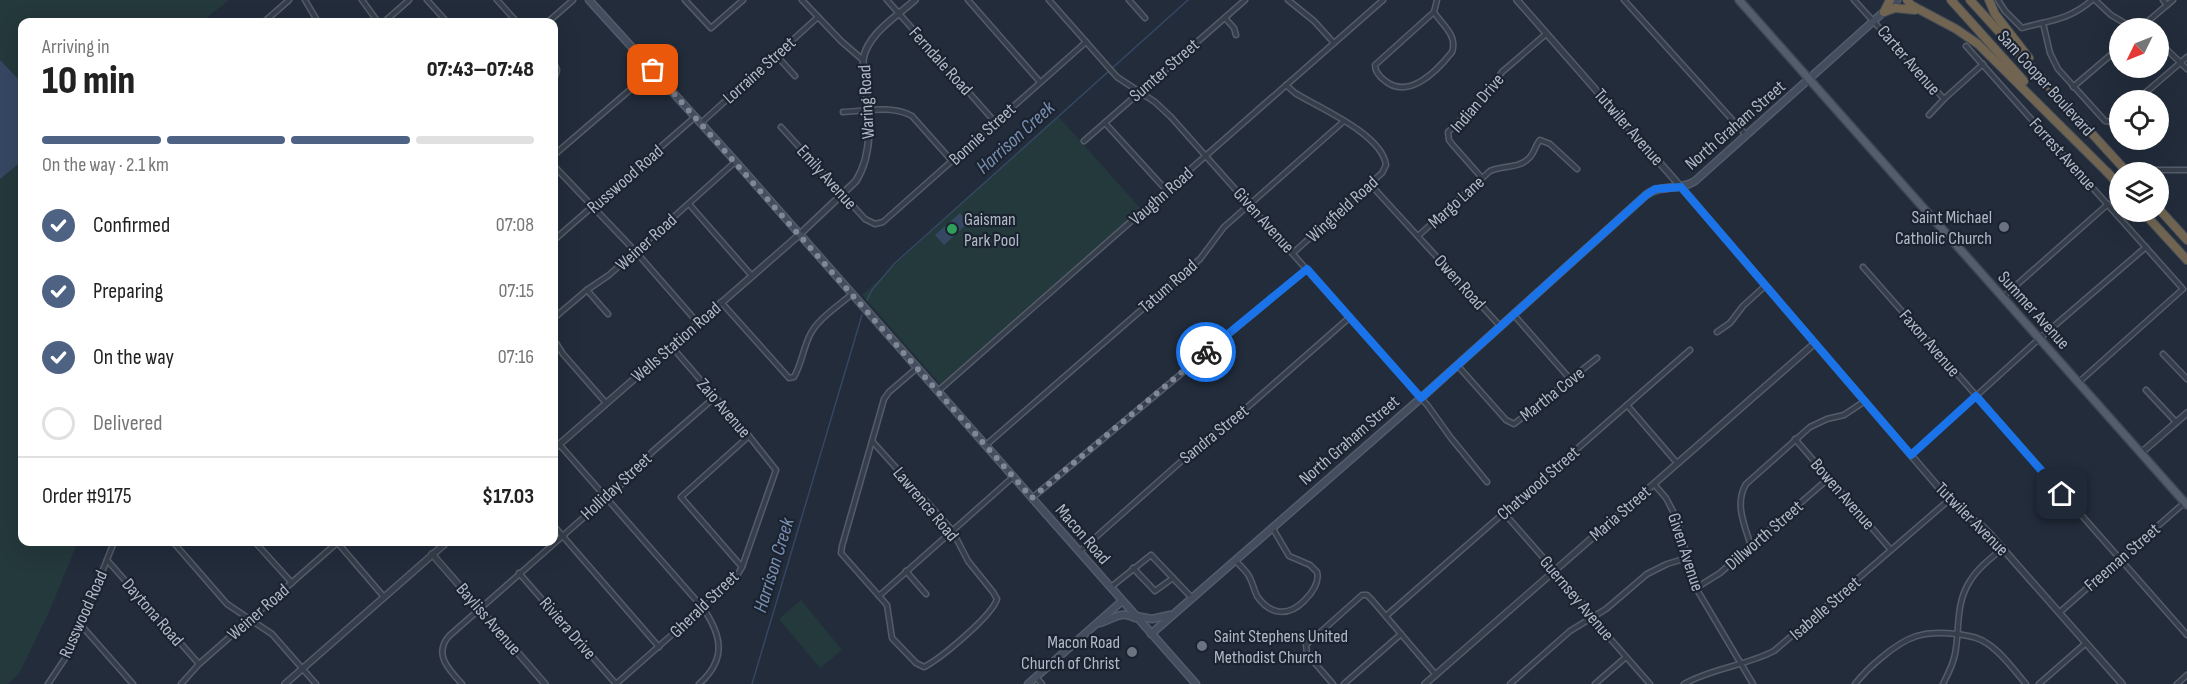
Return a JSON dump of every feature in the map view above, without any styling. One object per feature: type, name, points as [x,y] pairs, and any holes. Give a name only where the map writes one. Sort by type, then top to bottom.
[{"type":"highway","points":[[1884,12],[1890,0]]},
{"type":"highway","points":[[1907,0],[1911,5],[1956,29],[1978,44],[2109,174]]},
{"type":"highway","name":"Sam Cooper Boulevard","points":[[1951,0],[2109,174]]},
{"type":"highway","name":"Sam Cooper Boulevard","points":[[1970,0],[2118,162]]},
{"type":"highway","points":[[1989,0],[1995,14],[2038,69],[2048,86]]},
{"type":"highway","points":[[1884,12],[1895,8],[1921,10]]},
{"type":"highway","points":[[2169,220],[2187,240]]},
{"type":"highway","points":[[2152,222],[2187,260]]},
{"type":"main road","name":"Macon Road","points":[[589,0],[736,162],[1196,684]]},
{"type":"main road","name":"Summer Avenue","points":[[1739,0],[2186,504]]},
{"type":"main road","name":"North Graham Street","points":[[1151,634],[1421,398],[1646,195],[1655,189],[1681,187],[1695,181],[1897,0]]},
{"type":"main road","points":[[1028,684],[1122,601]]},
{"type":"main road","points":[[1096,624],[1122,614],[1138,619],[1152,619],[1173,614]]},
{"type":"street","points":[[269,18],[289,0]]},
{"type":"street","points":[[304,0],[315,18]]},
{"type":"street","points":[[362,0],[375,18]]},
{"type":"street","points":[[389,18],[409,0]]},
{"type":"street","points":[[427,0],[443,18]]},
{"type":"street","points":[[497,0],[513,18]]},
{"type":"street","points":[[553,18],[573,0]]},
{"type":"street","points":[[686,0],[711,28],[743,0]]},
{"type":"street","points":[[802,0],[862,60]]},
{"type":"street","name":"Ferndale Road","points":[[886,0],[995,122]]},
{"type":"street","name":"Waring Road","points":[[799,235],[856,181],[866,159],[868,148],[862,60],[869,43],[915,0]]},
{"type":"street","points":[[968,0],[1040,82]]},
{"type":"street","name":"Given Avenue","points":[[1049,0],[1114,74],[1167,112],[1421,398],[1487,482]]},
{"type":"street","points":[[1129,0],[1145,18]]},
{"type":"street","name":"Sumter Street","points":[[1084,141],[1245,0]]},
{"type":"street","points":[[1288,0],[1314,21],[1334,43]]},
{"type":"street","name":"Vaughn Road","points":[[938,391],[1383,0]]},
{"type":"street","points":[[1434,12],[1451,33],[1454,45],[1450,54],[1415,85],[1401,88],[1389,84],[1374,67],[1434,12],[1437,0]]},
{"type":"street","name":"Tutwiler Avenue","points":[[1517,0],[1681,187],[1949,500],[1964,515],[1981,525],[2122,684]]},
{"type":"street","points":[[1624,0],[1746,136]]},
{"type":"street","name":"Carter Avenue","points":[[1854,0],[1944,99]]},
{"type":"street","points":[[1998,0],[2020,28],[2071,15],[2094,0],[2115,18]]},
{"type":"street","points":[[2163,0],[2167,5]]},
{"type":"street","points":[[2152,18],[2173,0]]},
{"type":"street","name":"Lorraine Street","points":[[701,123],[818,17]]},
{"type":"street","points":[[1225,18],[1236,35]]},
{"type":"street","points":[[2043,23],[2052,58],[2058,69],[2101,118],[2109,122]]},
{"type":"street","name":"Indian Drive","points":[[1482,178],[1449,140],[1448,132],[1486,96],[1502,72],[1546,34]]},
{"type":"street","name":"Bonnie Street","points":[[875,224],[883,222],[1086,42]]},
{"type":"street","name":"Forrest Avenue","points":[[1966,46],[2183,290],[2079,382]]},
{"type":"street","points":[[2169,51],[2187,69]]},
{"type":"street","points":[[776,55],[795,76]]},
{"type":"street","points":[[2073,87],[2109,56]]},
{"type":"street","points":[[2149,90],[2187,57]]},
{"type":"street","points":[[1929,115],[1983,64]]},
{"type":"street","points":[[558,152],[653,70]]},
{"type":"street","points":[[1286,85],[1295,93],[1344,121]]},
{"type":"street","points":[[843,112],[895,110],[905,112],[912,116],[952,160]]},
{"type":"street","name":"Russwood Road","points":[[558,237],[695,117]]},
{"type":"street","name":"Wingfield Road","points":[[1293,253],[1383,172],[1386,162],[1383,155],[1361,131],[1344,121]]},
{"type":"street","name":"Tatum Road","points":[[986,445],[1200,259],[1224,227],[1344,121]]},
{"type":"street","points":[[1104,123],[1167,191]]},
{"type":"street","name":"Emily Avenue","points":[[781,127],[865,219],[875,224]]},
{"type":"street","name":"Margo Lane","points":[[1418,236],[1494,169],[1515,166],[1527,160],[1537,142],[1541,140],[1550,144],[1577,169]]},
{"type":"street","name":"Weiner Road","points":[[558,314],[586,290],[606,278],[736,162]]},
{"type":"street","points":[[558,170],[636,252],[698,322]]},
{"type":"street","points":[[2169,170],[2187,170]]},
{"type":"street","name":"Owen Road","points":[[1370,184],[1501,326]]},
{"type":"street","points":[[688,204],[752,276]]},
{"type":"street","points":[[2002,297],[2108,204]]},
{"type":"street","name":"Wells Station Road","points":[[559,444],[799,235]]},
{"type":"street","points":[[1911,455],[2039,339],[2146,247]]},
{"type":"street","name":"Faxon Avenue","points":[[1863,267],[2187,635]]},
{"type":"street","name":"Wingfield Road","points":[[1032,498],[1307,269]]},
{"type":"street","points":[[1717,332],[1730,323],[1743,306],[1765,286]]},
{"type":"street","points":[[586,290],[608,314]]},
{"type":"street","points":[[721,302],[789,378],[794,377],[809,336],[816,326],[852,294]]},
{"type":"street","points":[[1514,315],[1571,380]]},
{"type":"street","name":"Sandra Street","points":[[1079,552],[1203,442],[1236,418],[1350,318]]},
{"type":"street","name":"Maria Street","points":[[1425,684],[1815,343]]},
{"type":"street","points":[[558,345],[606,403]]},
{"type":"street","name":"Zaio Avenue","points":[[671,346],[776,470]]},
{"type":"street","name":"Chatwood Street","points":[[1386,616],[1690,350]]},
{"type":"street","points":[[2163,354],[2187,380]]},
{"type":"street","name":"Martha Cove","points":[[1457,365],[1512,424],[1521,420],[1597,358]]},
{"type":"street","points":[[917,368],[884,399],[842,553],[879,596],[1014,477]]},
{"type":"street","points":[[2146,390],[2176,422]]},
{"type":"street","name":"Holliday Street","points":[[558,539],[633,474],[655,449],[715,397]]},
{"type":"street","points":[[1751,546],[1740,506],[1743,488],[1752,476],[1810,427],[1827,419],[1844,415],[1864,401]]},
{"type":"street","points":[[1627,405],[1677,463]]},
{"type":"street","points":[[2141,453],[2187,413]]},
{"type":"street","points":[[742,567],[681,497],[749,436]]},
{"type":"street","name":"Bowen Avenue","points":[[1795,439],[1891,550]]},
{"type":"street","name":"Lawrence Road","points":[[872,441],[952,530],[968,561],[997,599],[994,606],[966,634],[924,667],[916,663],[892,638],[887,605],[879,596]]},
{"type":"street","points":[[559,444],[711,620],[718,638],[719,656],[714,668],[699,684]]},
{"type":"street","name":"Gherald Street","points":[[616,684],[735,579],[742,567],[776,470]]},
{"type":"street","name":"Dillworth Street","points":[[1696,588],[1715,578],[1829,478]]},
{"type":"street","name":"Given Avenue","points":[[1654,484],[1677,519],[1696,588],[1753,684]]},
{"type":"street","name":"Isabelle Street","points":[[1684,684],[1710,671],[1742,664],[1766,655],[1786,642],[1949,500]]},
{"type":"street","name":"Freeman Street","points":[[2060,612],[2186,504]]},
{"type":"street","name":"Guernsey Avenue","points":[[1504,513],[1650,684]]},
{"type":"street","points":[[1235,560],[1250,577],[1259,598],[1270,609],[1287,612],[1304,601],[1317,583],[1317,572],[1310,565],[1289,556],[1272,527]]},
{"type":"street","points":[[558,531],[659,647]]},
{"type":"street","name":"Russwood Road","points":[[48,684],[72,648],[112,546]]},
{"type":"street","points":[[176,546],[227,604],[272,634],[316,684]]},
{"type":"street","points":[[259,546],[292,583]]},
{"type":"street","name":"Weiner Road","points":[[181,684],[199,664],[333,546]]},
{"type":"street","points":[[340,546],[384,597]]},
{"type":"street","points":[[285,684],[442,546]]},
{"type":"street","name":"Holliday Street","points":[[462,684],[448,668],[441,651],[445,641],[550,546]]},
{"type":"street","points":[[1943,684],[1951,670],[1957,634],[1957,614],[1961,599],[1969,582],[1981,567],[2002,548]]},
{"type":"street","name":"Bayliss Avenue","points":[[432,554],[545,684]]},
{"type":"street","points":[[1110,587],[1151,555],[1192,598]]},
{"type":"street","points":[[1510,684],[1570,631],[1610,606],[1647,574],[1687,558]]},
{"type":"street","name":"Daytona Road","points":[[107,560],[199,664]]},
{"type":"street","points":[[1133,568],[1155,591],[1173,578]]},
{"type":"street","points":[[906,571],[926,594]]},
{"type":"street","name":"Riviera Drive","points":[[519,573],[616,684]]},
{"type":"street","points":[[1333,684],[1305,651],[1305,645],[1362,595],[1366,596],[1386,616],[1436,675]]},
{"type":"street","points":[[81,625],[133,684]]},
{"type":"street","points":[[1855,684],[1863,673],[1900,642],[1922,633],[1935,632],[1972,636],[1986,642],[2000,653],[2026,684]]},
{"type":"street","points":[[1344,684],[1401,634]]},
{"type":"street","points":[[2039,684],[2086,643]]},
{"type":"street","points":[[1595,684],[1626,657]]},
{"type":"street","points":[[2177,684],[2187,675]]},
{"type":"street","points":[[1036,677],[1042,684]]},
{"type":"green space","points":[[0,0],[229,0],[206,18],[18,18],[18,546],[76,546],[49,612],[19,674],[8,684],[0,684]]},
{"type":"green space","points":[[1058,116],[1141,209],[940,384],[862,295]]},
{"type":"green space","points":[[801,600],[842,650],[820,668],[779,619]]},
{"type":"water","points":[[0,60],[18,79],[18,164],[0,179]]},
{"type":"water","name":"Gaisman Park Pool","points":[[960,213],[968,223],[944,245],[935,235]]},
{"type":"waterway","name":"Harrison Creek","points":[[867,300],[872,290],[894,264],[1188,0]]},
{"type":"waterway","name":"Harrison Creek","points":[[752,684],[862,315]]},
{"type":"way so far","points":[[653,70],[1032,498],[1206,352]]},
{"type":"place","name":"Saint Michael Catholic Church","points":[[2004,227]]},
{"type":"place","name":"Gaisman Park Pool","points":[[952,229]]},
{"type":"place","name":"Saint Stephens United Methodist Church","points":[[1202,646]]},
{"type":"place","name":"Macon Road Church of Christ","points":[[1132,652]]},
{"type":"route","points":[[1206,352],[1307,269],[1421,398],[1646,195],[1655,189],[1681,187],[1911,455],[1976,396],[2062,494]]}]
